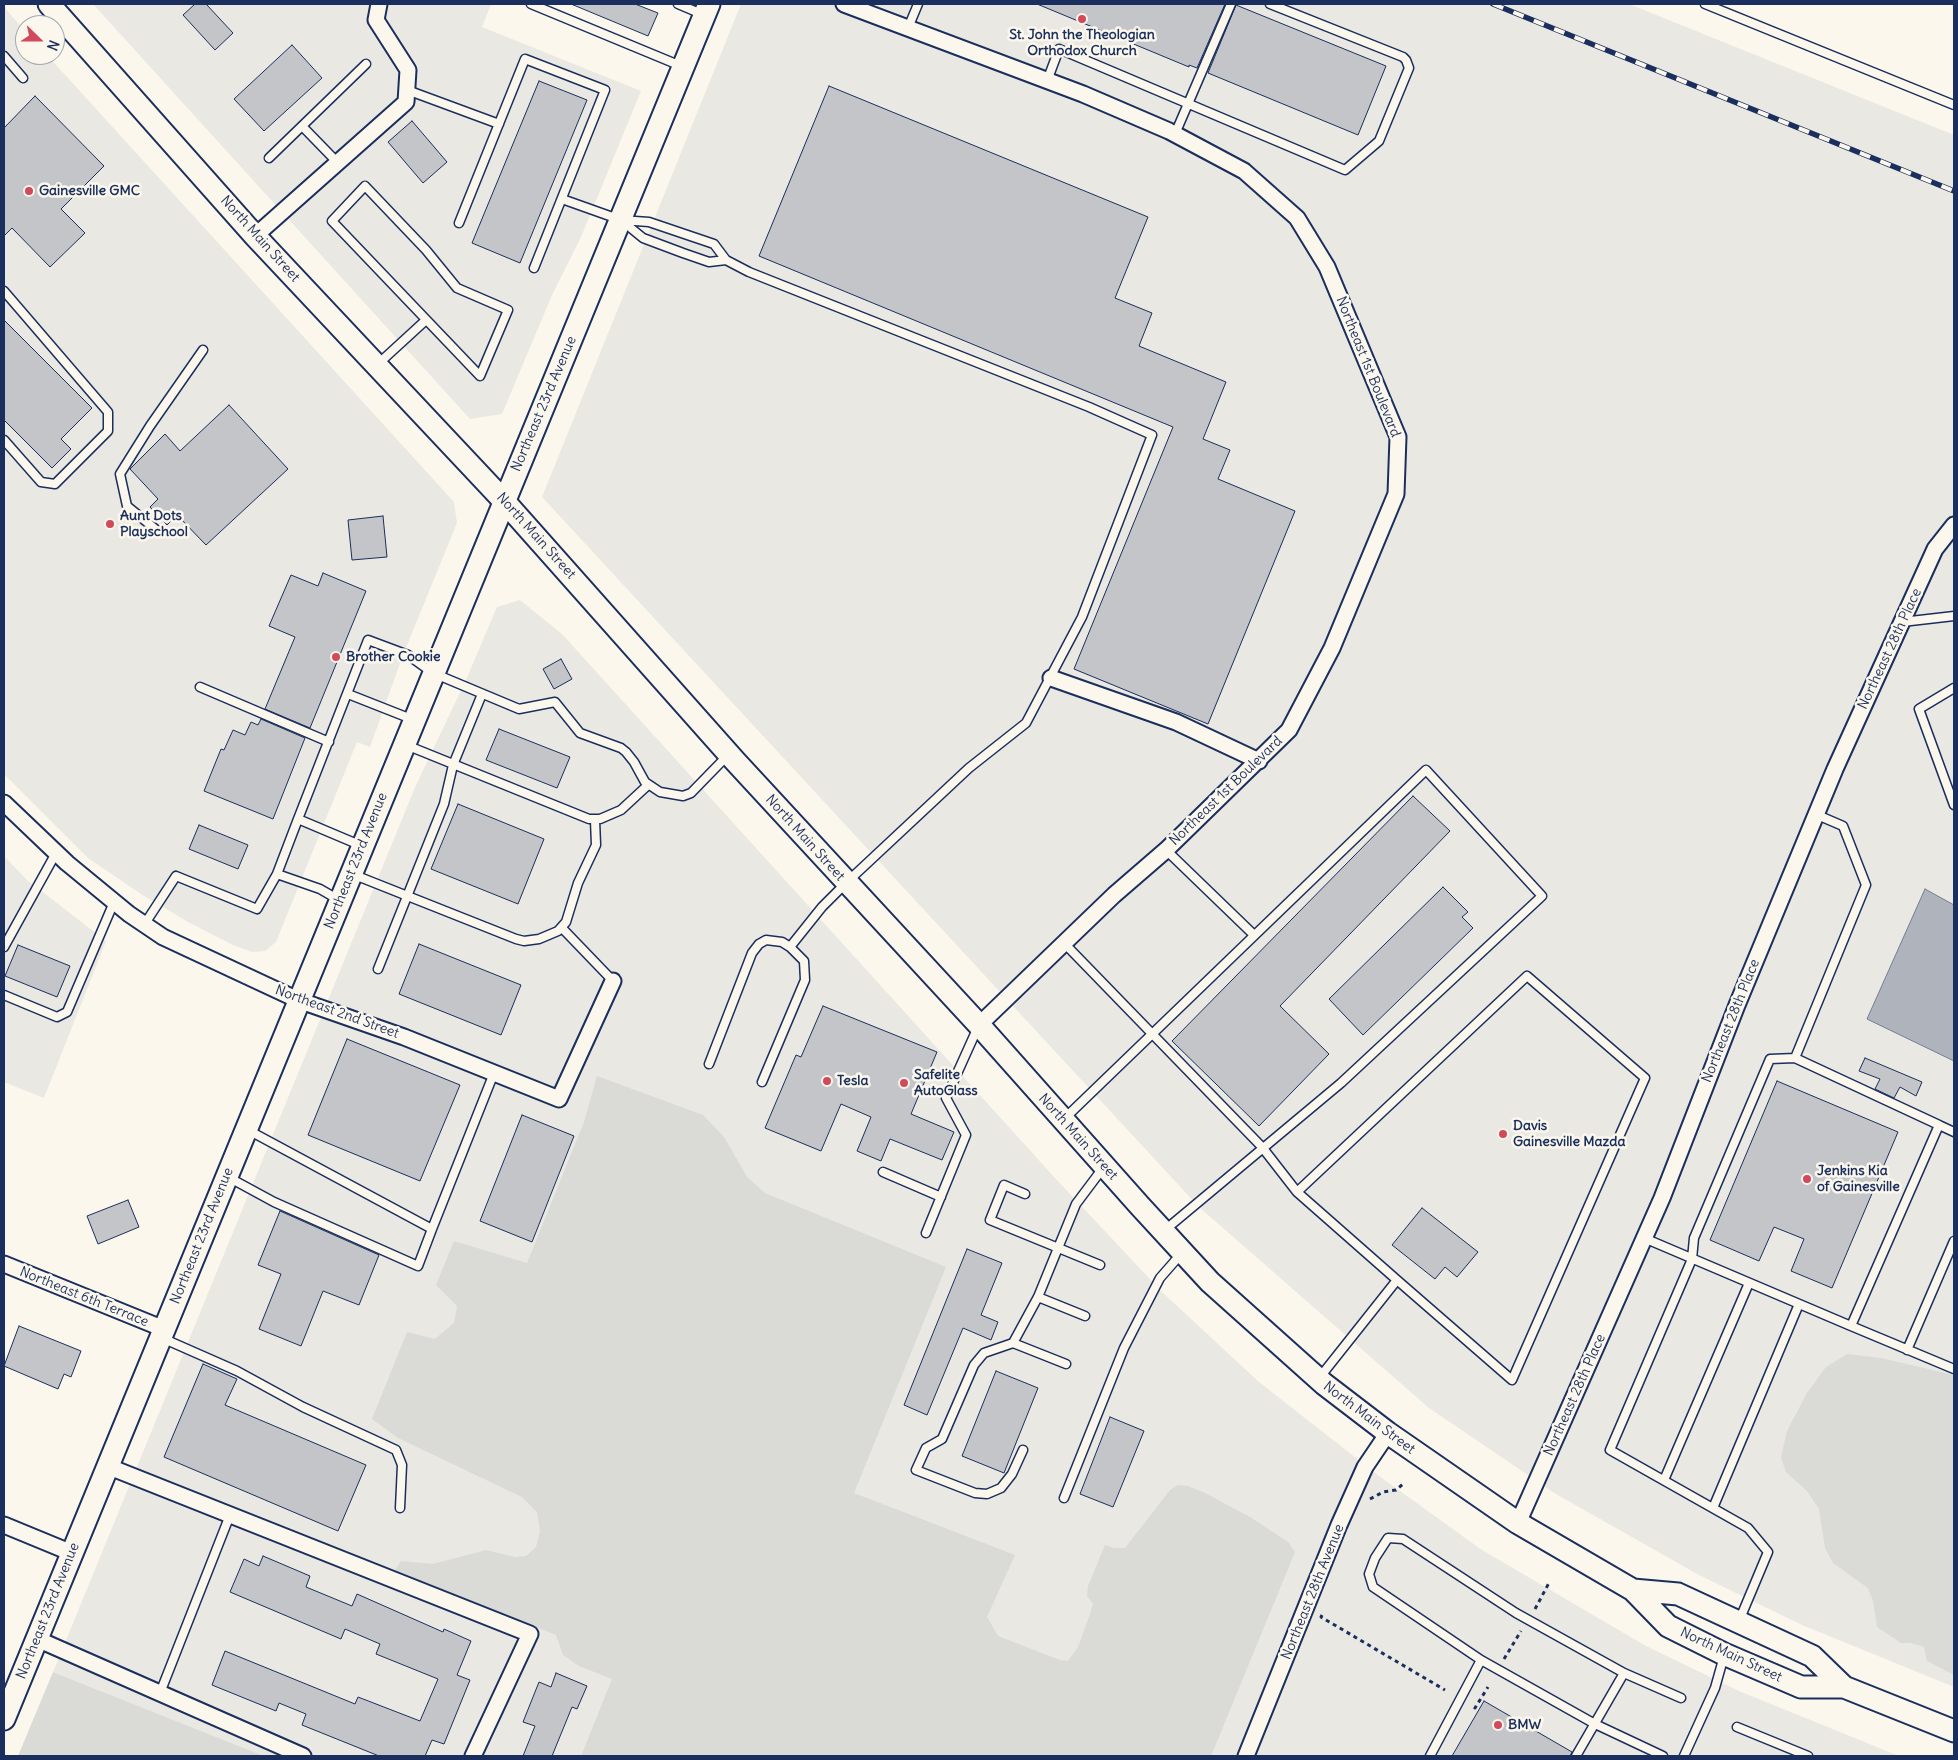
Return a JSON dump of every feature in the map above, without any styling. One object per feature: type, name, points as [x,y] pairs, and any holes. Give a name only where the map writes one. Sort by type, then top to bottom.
[{"type":"main road","name":"North Main Street","points":[[50,4],[255,236],[504,500],[729,754],[979,1025],[1210,1282],[1319,1379],[1388,1433],[1518,1523],[1633,1590],[1668,1626],[1724,1654],[1801,1688],[1844,1687]]},
{"type":"main road","name":"Northeast 23rd Avenue","points":[[4,1719],[350,873],[707,9]]},
{"type":"main road","name":"North Main Street","points":[[1633,1590],[1678,1594],[1812,1656],[1844,1687],[1954,1731]]},
{"type":"street","points":[[255,236],[406,102],[408,70],[376,20],[379,4]]},
{"type":"street","name":"Northeast 1st Boulevard","points":[[844,4],[1047,81],[1175,134],[1244,171],[1297,218],[1327,267],[1398,437],[1396,494],[1336,639],[1289,730],[1260,761],[1064,943],[979,1025]]},
{"type":"street","name":"Northeast 28th Place","points":[[1518,1523],[1644,1238],[1816,814],[1935,549],[1954,525]]},
{"type":"street","points":[[1051,678],[1176,722],[1260,761]]},
{"type":"street","name":"Northeast 2nd Street","points":[[4,803],[56,853],[114,902],[163,937],[298,1000],[404,1037],[559,1099],[613,981]]},
{"type":"street","name":"Northeast 6th Terrace","points":[[4,1264],[162,1333]]},
{"type":"street","name":"Northeast 28th Avenue","points":[[1246,1756],[1339,1525],[1365,1467],[1388,1433]]},
{"type":"street","points":[[107,1466],[530,1634],[473,1756]]},
{"type":"street","points":[[4,1526],[72,1553]]},
{"type":"street","points":[[37,1638],[303,1756]]},
{"type":"lane","points":[[531,4],[682,66]]},
{"type":"lane","points":[[678,4],[707,9]]},
{"type":"lane","points":[[908,28],[918,4]]},
{"type":"lane","points":[[1175,134],[1231,4]]},
{"type":"lane","points":[[1047,81],[1059,49],[1189,102],[1345,170],[1379,141],[1408,68],[1406,60],[1403,57],[1270,4]]},
{"type":"lane","points":[[1705,4],[1954,105]]},
{"type":"lane","points":[[4,56],[24,78]]},
{"type":"lane","points":[[459,223],[525,59],[605,90],[534,268]]},
{"type":"lane","points":[[269,158],[366,64]]},
{"type":"lane","points":[[407,90],[499,124]]},
{"type":"lane","points":[[302,126],[338,163]]},
{"type":"lane","points":[[365,186],[426,250],[458,288],[508,310],[480,376],[426,320],[332,220],[365,186]]},
{"type":"lane","points":[[562,198],[621,220],[649,222],[714,244],[726,260],[749,272],[1081,404],[1152,435],[1082,617],[1026,722],[969,768],[846,883],[822,907],[790,947]]},
{"type":"lane","points":[[621,220],[643,238],[709,262],[726,260]]},
{"type":"lane","points":[[4,291],[108,412],[108,431],[55,484],[40,482],[4,440]]},
{"type":"lane","points":[[377,365],[426,320]]},
{"type":"lane","points":[[159,532],[127,506],[120,474],[150,426],[203,350]]},
{"type":"lane","points":[[1902,622],[1954,616]]},
{"type":"lane","points":[[144,925],[176,876],[257,909],[277,874],[368,640],[408,655],[433,673],[519,709],[555,702],[580,733],[626,752],[648,786],[666,794],[688,794],[729,754]]},
{"type":"lane","points":[[200,687],[329,742]]},
{"type":"lane","points":[[1954,688],[1919,709],[1954,805]]},
{"type":"lane","points":[[348,694],[414,720]]},
{"type":"lane","points":[[378,969],[444,804],[453,765],[482,694]]},
{"type":"lane","points":[[404,744],[583,818],[595,820],[621,810],[648,786]]},
{"type":"lane","points":[[1063,1120],[1426,770],[1542,896],[1341,1083],[1163,1231]]},
{"type":"lane","points":[[1795,1058],[1866,885],[1843,826],[1816,814]]},
{"type":"lane","points":[[298,819],[362,846]]},
{"type":"lane","points":[[350,873],[524,941],[538,939],[562,928],[569,913],[578,883],[596,845],[595,820]]},
{"type":"lane","points":[[1166,850],[1254,935]]},
{"type":"lane","points":[[4,947],[56,853]]},
{"type":"lane","points":[[277,874],[320,889],[340,900]]},
{"type":"lane","points":[[4,995],[57,1017],[66,1012],[114,902]]},
{"type":"lane","points":[[562,928],[613,981]]},
{"type":"lane","points":[[709,1064],[752,953],[759,944],[766,940],[774,940],[790,947],[804,961],[804,980],[762,1082]]},
{"type":"lane","points":[[1064,943],[1262,1148],[1297,1192],[1512,1380],[1645,1078],[1527,976],[1297,1192]]},
{"type":"lane","points":[[926,1233],[966,1135],[946,1098],[979,1025]]},
{"type":"lane","points":[[1739,1623],[1768,1552],[1748,1528],[1610,1450],[1692,1259],[1694,1238],[1770,1059],[1795,1058],[1954,1132]]},
{"type":"lane","points":[[226,1176],[274,1202],[418,1266],[494,1073]]},
{"type":"lane","points":[[1851,1326],[1939,1126]]},
{"type":"lane","points":[[246,1129],[432,1230]]},
{"type":"lane","points":[[1013,1343],[1038,1297],[1076,1204],[1104,1166]]},
{"type":"lane","points":[[883,1172],[941,1197]]},
{"type":"lane","points":[[1025,1194],[1004,1185],[990,1220],[1100,1265]]},
{"type":"lane","points":[[1644,1238],[1954,1369]]},
{"type":"lane","points":[[1907,1350],[1954,1241]]},
{"type":"lane","points":[[1064,1498],[1128,1340],[1160,1278],[1182,1252]]},
{"type":"lane","points":[[1319,1379],[1397,1280]]},
{"type":"lane","points":[[1664,1480],[1748,1282]]},
{"type":"lane","points":[[1038,1297],[1085,1316]]},
{"type":"lane","points":[[1712,1508],[1798,1304]]},
{"type":"lane","points":[[162,1333],[303,1407],[396,1450],[402,1465],[400,1508]]},
{"type":"lane","points":[[1022,1450],[1012,1474],[1001,1488],[987,1494],[975,1493],[916,1470],[926,1448],[942,1439],[974,1365],[984,1353],[1013,1343],[1066,1364]]},
{"type":"lane","points":[[160,1693],[230,1515]]},
{"type":"lane","points":[[1663,1756],[1595,1724],[1481,1660],[1373,1587],[1369,1574],[1375,1558],[1388,1538],[1403,1538],[1516,1613],[1624,1673],[1681,1698]]},
{"type":"lane","points":[[1684,1756],[1715,1688],[1724,1654]]},
{"type":"lane","points":[[1430,1756],[1481,1660]]},
{"type":"lane","points":[[1576,1756],[1624,1673]]},
{"type":"lane","points":[[1737,1727],[1808,1756]]},
{"type":"path","points":[[1533,1611],[1550,1581]]},
{"type":"path","points":[[1502,1662],[1522,1629]]},
{"type":"path","points":[[1474,1707],[1476,1708],[1488,1687]]},
{"type":"shaded area","points":[[93,4],[491,4],[482,27],[641,91],[581,237],[552,295],[502,414],[470,419]]},
{"type":"shaded area","points":[[741,4],[1629,4],[1954,135],[1954,1687],[1802,1625],[1699,1575],[1556,1494],[1429,1408],[1199,1207],[542,497]]},
{"type":"shaded area","points":[[4,7],[15,20],[15,65],[56,65],[454,502],[457,523],[403,655],[370,747],[357,742],[276,942],[265,951],[252,952],[233,945],[188,922],[141,894],[88,858],[4,774]]},
{"type":"shaded area","points":[[520,600],[562,634],[1055,1178],[1162,1292],[1259,1382],[1379,1476],[1482,1550],[1646,1646],[1739,1691],[1899,1756],[869,1756],[622,1657],[581,1756],[264,1756],[53,1672],[416,785],[466,680],[497,607]]},
{"type":"shaded area","points":[[4,856],[27,880],[106,941],[44,1098],[4,1082]]},
{"type":"shaded area","points":[[1925,889],[1954,905],[1954,1061],[1867,1019]]},
{"type":"shaded area","points":[[597,1076],[703,1115],[724,1137],[747,1177],[765,1193],[946,1267],[854,1493],[1015,1555],[987,1617],[998,1636],[1060,1660],[1068,1661],[1078,1647],[1090,1614],[1093,1604],[1087,1596],[1088,1586],[1105,1545],[1114,1548],[1125,1548],[1170,1490],[1178,1485],[1188,1486],[1205,1493],[1250,1517],[1288,1542],[1295,1552],[1211,1756],[581,1756],[612,1679],[579,1666],[563,1655],[556,1635],[395,1570],[401,1561],[433,1564],[486,1550],[515,1557],[526,1556],[536,1547],[540,1531],[537,1512],[522,1497],[398,1438],[372,1419],[407,1332],[435,1339],[454,1323],[457,1306],[436,1285],[454,1241],[527,1263],[584,1122]]},
{"type":"shaded area","points":[[1847,1354],[1881,1358],[1954,1375],[1954,1675],[1927,1661],[1924,1647],[1911,1643],[1901,1643],[1877,1627],[1873,1601],[1868,1588],[1833,1563],[1825,1548],[1819,1509],[1807,1491],[1786,1472],[1781,1458],[1787,1431],[1807,1393],[1826,1367]]},
{"type":"shaded area","points":[[53,1672],[264,1756],[18,1756]]},
{"type":"building","points":[[195,4],[206,4],[233,33],[215,50],[183,15]]},
{"type":"building","points":[[571,4],[635,4],[658,13],[648,36]]},
{"type":"building","points":[[1037,4],[1225,4],[1197,68],[1189,65],[1189,67]]},
{"type":"building","points":[[1236,5],[1386,66],[1358,135],[1208,73]]},
{"type":"building","points":[[292,45],[322,78],[264,131],[234,99]]},
{"type":"building","points":[[539,81],[587,100],[520,263],[472,243]]},
{"type":"building","points":[[829,86],[1148,217],[1115,298],[1152,313],[1139,346],[1226,382],[1203,439],[1230,450],[1218,479],[1295,511],[1208,724],[1074,669],[1173,427],[759,256]]},
{"type":"building","points":[[35,96],[104,166],[61,209],[85,233],[50,267],[12,228],[4,236],[4,128]]},
{"type":"building","points":[[412,121],[447,162],[423,183],[388,142]]},
{"type":"building","points":[[4,320],[92,408],[61,439],[71,449],[52,468],[4,420]]},
{"type":"building","points":[[229,405],[288,469],[206,545],[177,515],[167,525],[150,507],[158,499],[130,469],[165,434],[180,451]]},
{"type":"building","points":[[383,516],[387,557],[352,560],[348,520]]},
{"type":"building","points":[[323,573],[366,591],[310,728],[265,709],[295,637],[269,626],[291,575],[318,586]]},
{"type":"building","points":[[561,659],[572,679],[554,689],[543,669]]},
{"type":"building","points":[[261,719],[305,738],[273,819],[204,791],[221,749],[224,750],[233,730],[245,735],[251,722],[258,725]]},
{"type":"building","points":[[499,729],[570,757],[557,788],[486,760]]},
{"type":"building","points":[[1413,796],[1450,831],[1280,1006],[1329,1054],[1259,1126],[1172,1041]]},
{"type":"building","points":[[458,804],[544,839],[518,904],[431,869]]},
{"type":"building","points":[[199,825],[248,845],[238,869],[189,849]]},
{"type":"building","points":[[1443,887],[1468,912],[1462,917],[1473,928],[1363,1035],[1329,999]]},
{"type":"building","points":[[419,944],[521,985],[501,1035],[399,994]]},
{"type":"building","points":[[18,945],[70,966],[57,997],[5,976]]},
{"type":"building","points":[[823,1006],[937,1052],[911,1114],[954,1132],[942,1160],[890,1139],[881,1161],[857,1151],[871,1117],[841,1104],[821,1151],[765,1128],[796,1055],[801,1057]]},
{"type":"building","points":[[347,1039],[460,1085],[420,1181],[308,1135]]},
{"type":"building","points":[[1865,1058],[1922,1082],[1916,1096],[1900,1087],[1894,1098],[1875,1089],[1880,1079],[1859,1071]]},
{"type":"building","name":"Jenkins Kia of Gainesville","points":[[1777,1081],[1898,1132],[1832,1288],[1791,1271],[1804,1239],[1774,1227],[1759,1261],[1710,1240]]},
{"type":"building","points":[[522,1115],[574,1136],[532,1242],[480,1221]]},
{"type":"building","points":[[128,1200],[139,1227],[98,1244],[87,1216]]},
{"type":"building","points":[[1422,1208],[1478,1252],[1457,1277],[1445,1267],[1435,1279],[1392,1245]]},
{"type":"building","points":[[280,1211],[379,1255],[359,1305],[323,1291],[301,1346],[259,1329],[281,1274],[258,1265]]},
{"type":"building","points":[[967,1249],[1002,1263],[981,1315],[998,1322],[991,1340],[963,1328],[927,1415],[904,1405]]},
{"type":"building","points":[[19,1326],[81,1351],[71,1377],[64,1374],[58,1389],[4,1366]]},
{"type":"building","points":[[203,1364],[237,1379],[225,1405],[366,1465],[338,1531],[164,1457]]},
{"type":"building","points":[[996,1371],[1038,1388],[1004,1473],[962,1456]]},
{"type":"building","points":[[1110,1417],[1144,1431],[1113,1507],[1080,1494]]},
{"type":"building","points":[[263,1556],[310,1576],[306,1587],[352,1606],[357,1594],[443,1632],[444,1629],[471,1641],[457,1675],[470,1680],[444,1744],[432,1740],[425,1756],[379,1756],[302,1725],[306,1714],[279,1703],[276,1711],[212,1685],[225,1651],[355,1704],[358,1697],[420,1721],[438,1679],[376,1654],[380,1644],[345,1629],[341,1639],[230,1592],[244,1559],[259,1566]]},
{"type":"building","points":[[556,1673],[587,1686],[577,1709],[572,1707],[552,1756],[523,1756],[535,1726],[523,1722],[539,1682],[551,1687]]},
{"type":"building","name":"BMW","points":[[1484,1701],[1572,1752],[1570,1756],[1452,1756]]},
{"type":"railway","points":[[1493,4],[1954,191]]},
{"type":"place","name":"St. John the Theologian Orthodox Church","points":[[1082,19]]},
{"type":"place","name":"Gainesville GMC","points":[[29,191]]},
{"type":"place","name":"Aunt Dots Playschool","points":[[110,524]]},
{"type":"place","name":"Brother Cookie","points":[[336,657]]},
{"type":"place","name":"Tesla","points":[[827,1081]]},
{"type":"place","name":"Safelite AutoGlass","points":[[904,1083]]},
{"type":"place","name":"Davis Gainesville Mazda","points":[[1503,1134]]},
{"type":"place","name":"Jenkins Kia of Gainesville","points":[[1807,1179]]},
{"type":"place","name":"BMW","points":[[1498,1725]]}]
